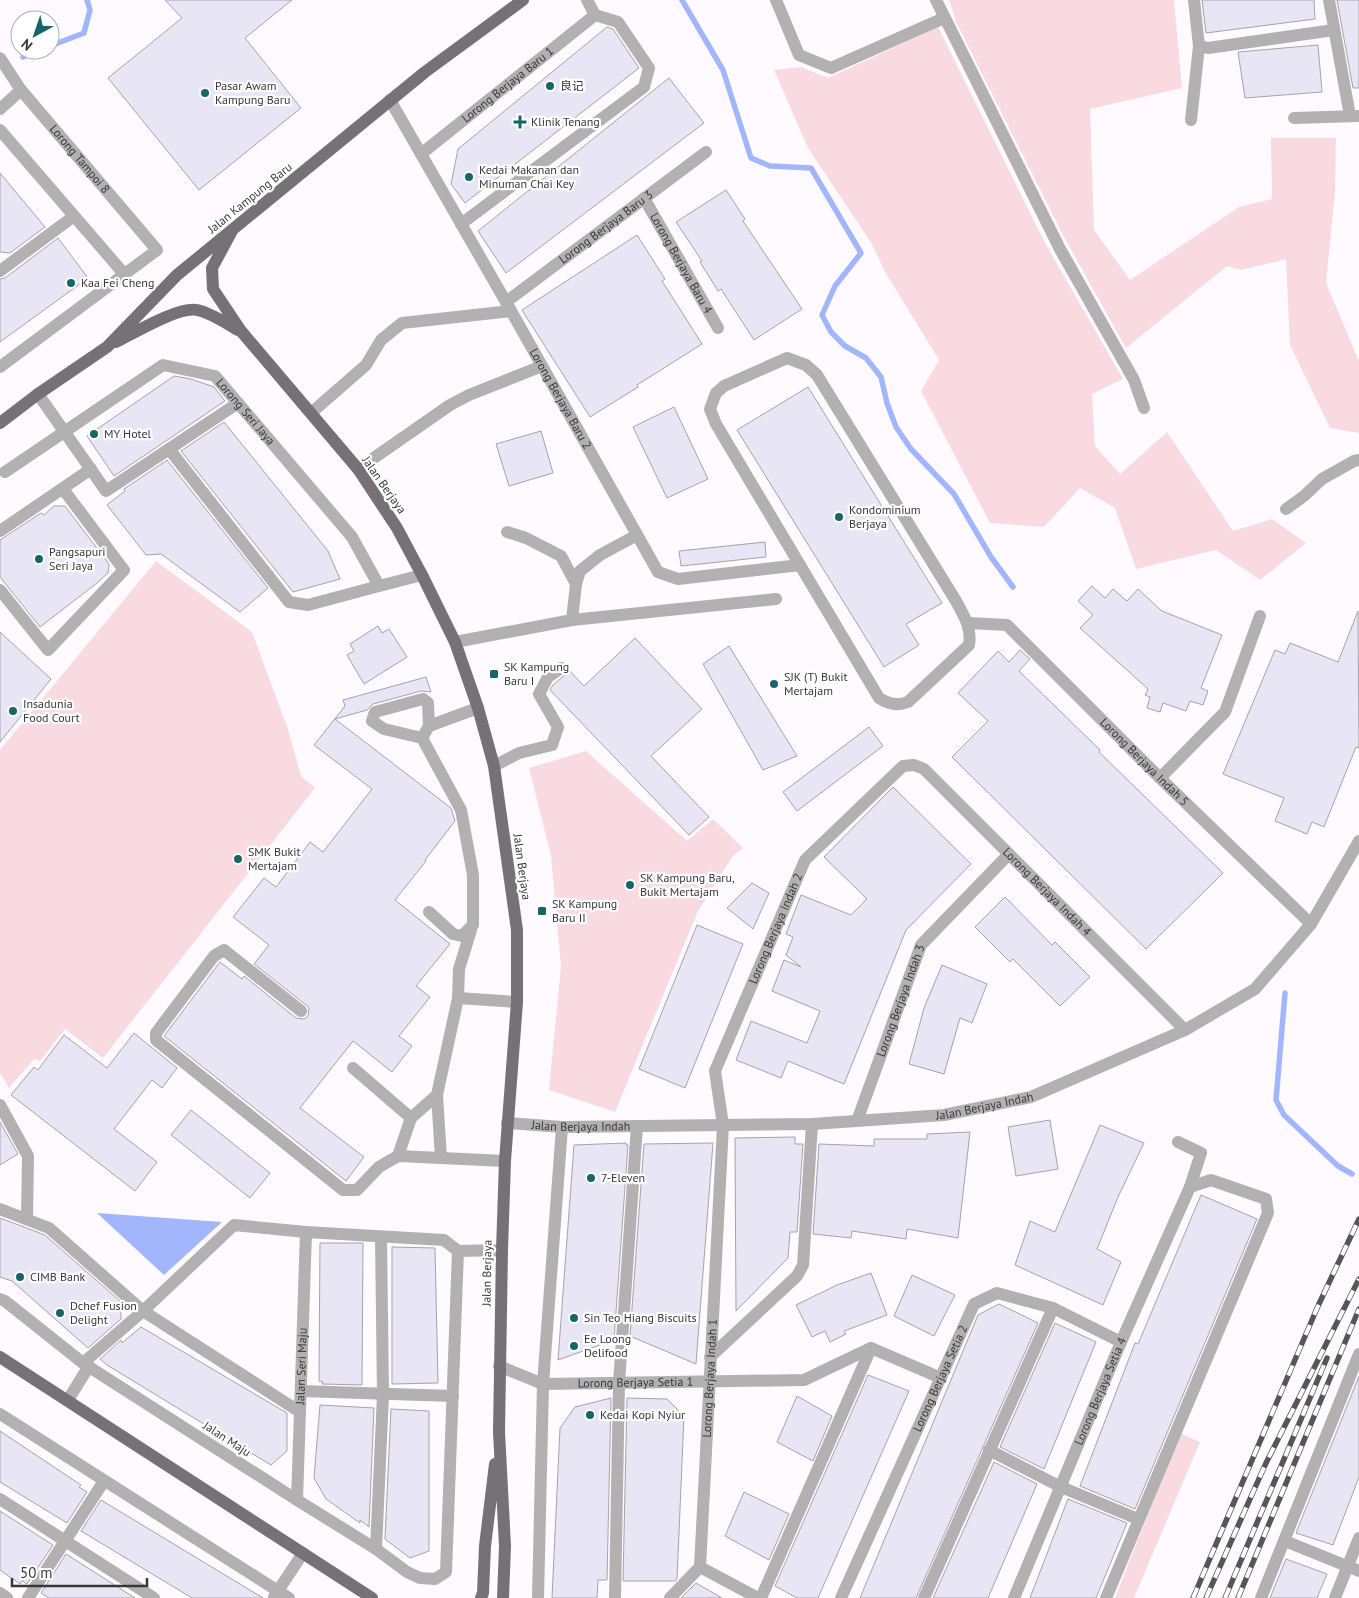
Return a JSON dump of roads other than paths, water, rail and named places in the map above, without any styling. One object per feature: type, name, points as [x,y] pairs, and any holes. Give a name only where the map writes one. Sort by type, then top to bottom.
[{"type":"main road","name":"Jalan Kampung Baru","points":[[0,423],[38,394],[107,347],[178,275],[233,229],[425,72],[523,0]]},
{"type":"main road","name":"Jalan Berjaya","points":[[233,229],[212,268],[212,289],[241,332],[358,469],[398,528],[454,642],[478,708],[494,766],[517,930],[516,1002],[505,1161],[499,1366],[499,1432],[505,1546],[503,1598]]},
{"type":"main road","points":[[107,347],[178,311],[196,309],[241,332]]},
{"type":"main road","points":[[0,1357],[372,1598]]},
{"type":"main road","points":[[481,1598],[483,1593],[485,1546],[499,1432]]},
{"type":"street","points":[[461,224],[644,87],[649,68],[618,22],[595,16],[587,0]]},
{"type":"street","points":[[776,0],[799,56],[831,68],[944,18]]},
{"type":"street","points":[[936,0],[1060,249],[1134,380],[1144,408]]},
{"type":"street","points":[[1191,120],[1199,46],[1194,0]]},
{"type":"street","points":[[1294,118],[1355,116],[1334,30],[1329,0]]},
{"type":"street","name":"Lorong Berjaya Baru 1","points":[[421,154],[595,16]]},
{"type":"street","points":[[1199,46],[1208,48],[1334,30]]},
{"type":"street","name":"Lorong Tampoi 8","points":[[0,58],[21,90],[157,250],[125,275]]},
{"type":"street","points":[[0,109],[21,90]]},
{"type":"street","name":"Lorong Berjaya Baru 2","points":[[390,100],[658,572],[678,579],[800,565]]},
{"type":"street","points":[[0,130],[125,275],[0,367]]},
{"type":"street","name":"Lorong Berjaya Baru 3","points":[[509,307],[644,198],[706,152]]},
{"type":"street","name":"Lorong Berjaya Baru 4","points":[[644,198],[718,328]]},
{"type":"street","points":[[0,271],[74,216]]},
{"type":"street","points":[[311,412],[366,365],[381,340],[402,323],[509,307]]},
{"type":"street","points":[[787,358],[806,365],[817,375],[968,623],[969,645],[908,702],[901,705],[887,703],[879,698],[716,424],[710,409],[716,393],[724,386],[787,358]]},
{"type":"street","name":"Lorong Seri Jaya","points":[[4,472],[163,365],[214,376],[352,537],[379,586]]},
{"type":"street","points":[[358,469],[450,405],[469,395],[542,366]]},
{"type":"street","points":[[38,394],[106,491],[238,403]]},
{"type":"street","points":[[169,449],[289,602],[308,605],[422,575]]},
{"type":"street","points":[[1286,509],[1304,496],[1322,479],[1359,460]]},
{"type":"street","points":[[0,532],[91,469]]},
{"type":"street","points":[[0,590],[48,650],[124,570],[63,489]]},
{"type":"street","points":[[507,532],[526,538],[560,556],[576,584]]},
{"type":"street","points":[[572,620],[576,584],[580,571],[600,555],[637,535]]},
{"type":"street","points":[[454,642],[572,620],[776,599]]},
{"type":"street","points":[[1160,778],[1225,712],[1260,616]]},
{"type":"street","name":"Lorong Berjaya Indah 5","points":[[968,623],[1007,625],[1160,778],[1311,924]]},
{"type":"street","points":[[494,766],[519,753],[552,745],[558,727],[539,694],[548,677],[561,668]]},
{"type":"street","points":[[422,738],[429,726],[428,703],[423,699],[375,712],[372,721],[384,730],[422,738],[461,810],[473,875],[473,925],[459,969],[458,998],[437,1095],[441,1158]]},
{"type":"street","points":[[429,726],[478,708]]},
{"type":"street","name":"Lorong Berjaya Indah 4","points":[[903,766],[914,765],[924,769],[1185,1030]]},
{"type":"street","name":"Lorong Berjaya Indah 2","points":[[723,1125],[715,1071],[805,860],[903,766]]},
{"type":"street","name":"Jalan Berjaya Indah","points":[[507,1123],[562,1126],[812,1124],[944,1115],[1031,1097],[1185,1030],[1255,989],[1311,924],[1359,841]]},
{"type":"street","name":"Lorong Berjaya Indah 3","points":[[857,1120],[921,945],[1009,854]]},
{"type":"street","points":[[429,912],[453,934],[462,936],[473,925]]},
{"type":"street","points":[[301,1011],[224,950],[214,956],[156,1033],[156,1040],[342,1190],[357,1190],[380,1167],[398,1156],[505,1161]]},
{"type":"street","points":[[458,998],[516,1002]]},
{"type":"street","points":[[353,1068],[411,1118]]},
{"type":"street","points":[[398,1156],[411,1118],[437,1095]]},
{"type":"street","points":[[0,1106],[28,1156],[27,1218]]},
{"type":"street","points":[[710,1357],[797,1276],[803,1265],[812,1124]]},
{"type":"street","name":"Lorong Berjaya Indah 1","points":[[700,1567],[723,1125]]},
{"type":"street","points":[[538,1598],[543,1384],[562,1126]]},
{"type":"street","points":[[615,1598],[620,1383],[637,1126]]},
{"type":"street","name":"Lorong Berjaya Setia 4","points":[[1014,1598],[1121,1342],[1190,1187],[1201,1153],[1178,1142]]},
{"type":"street","points":[[1106,1598],[1268,1213],[1266,1199],[1210,1180],[1190,1187]]},
{"type":"street","points":[[0,1209],[49,1228],[143,1311],[300,1412]]},
{"type":"street","points":[[68,1400],[86,1364],[234,1225],[306,1232],[444,1240],[458,1251],[502,1250]]},
{"type":"street","name":"Jalan Seri Maju","points":[[297,1500],[306,1232]]},
{"type":"street","points":[[376,1549],[383,1395],[380,1237]]},
{"type":"street","points":[[301,1391],[453,1396],[458,1251]]},
{"type":"street","name":"Lorong Berjaya Setia 2","points":[[841,1598],[974,1304],[996,1292],[1053,1308],[1121,1342]]},
{"type":"street","name":"Jalan Maju","points":[[0,1299],[86,1364],[376,1549],[407,1572],[420,1578],[435,1580],[446,1572],[453,1396]]},
{"type":"street","points":[[924,1598],[1053,1308]]},
{"type":"street","points":[[670,1598],[700,1567],[759,1598],[871,1348],[941,1378]]},
{"type":"street","name":"Lorong Berjaya Setia 1","points":[[499,1366],[543,1384],[804,1380],[871,1348]]},
{"type":"street","points":[[1261,1598],[1359,1354]]},
{"type":"street","points":[[0,1414],[280,1596],[303,1553]]},
{"type":"street","points":[[989,1450],[1060,1487],[1138,1519]]},
{"type":"street","points":[[28,1598],[104,1481]]},
{"type":"street","points":[[0,1499],[154,1598]]},
{"type":"street","points":[[1335,1598],[1354,1568],[1359,1538]]},
{"type":"street","points":[[1285,1541],[1354,1568]]},
{"type":"street","points":[[0,1593],[8,1598]]},
{"type":"water","points":[[97,1213],[222,1222],[164,1275]]},
{"type":"waterway","points":[[60,42],[84,33],[90,10],[87,0]]},
{"type":"waterway","points":[[682,0],[723,70],[751,158],[770,166],[811,168],[861,253],[835,286],[822,315],[831,332],[845,346],[866,358],[881,377],[887,403],[896,427],[911,449],[954,494],[991,557],[1013,587]]},
{"type":"waterway","points":[[1285,993],[1276,1100],[1284,1115],[1338,1166],[1352,1174]]},
{"type":"railway","points":[[1193,1598],[1318,1306],[1359,1219]]},
{"type":"railway","points":[[1206,1598],[1266,1463],[1359,1279]]},
{"type":"railway","points":[[1238,1598],[1359,1309]]},
{"type":"railway","points":[[1225,1598],[1327,1358]]},
{"type":"place","name":"良记","points":[[550,86]]},
{"type":"place","name":"Pasar Awam Kampung Baru","points":[[205,93]]},
{"type":"place","name":"Klinik Tenang","points":[[520,122]]},
{"type":"place","name":"Kedai Makanan dan Minuman Chai Key","points":[[469,177]]},
{"type":"place","name":"Kaa Fei Cheng","points":[[71,283]]},
{"type":"place","name":"MY Hotel","points":[[94,434]]},
{"type":"place","name":"Kondominium Berjaya","points":[[839,517]]},
{"type":"place","name":"Pangsapuri Seri Jaya","points":[[39,559]]},
{"type":"place","name":"SK Kampung Baru I","points":[[494,674]]},
{"type":"place","name":"SJK (T) Bukit Mertajam","points":[[774,684]]},
{"type":"place","name":"Insadunia Food Court","points":[[13,711]]},
{"type":"place","name":"SMK Bukit Mertajam","points":[[238,859]]},
{"type":"place","name":"SK Kampung Baru, Bukit Mertajam","points":[[630,885]]},
{"type":"place","name":"SK Kampung Baru II","points":[[542,911]]},
{"type":"place","name":"7-Eleven","points":[[591,1178]]},
{"type":"place","name":"CIMB Bank","points":[[20,1277]]},
{"type":"place","name":"Dchef Fusion Delight","points":[[60,1313]]},
{"type":"place","name":"Sin Teo Hiang Biscuits","points":[[574,1318]]},
{"type":"place","name":"Ee Loong Delifood","points":[[574,1346]]},
{"type":"place","name":"Kedai Kopi Nyiur","points":[[590,1415]]}]
